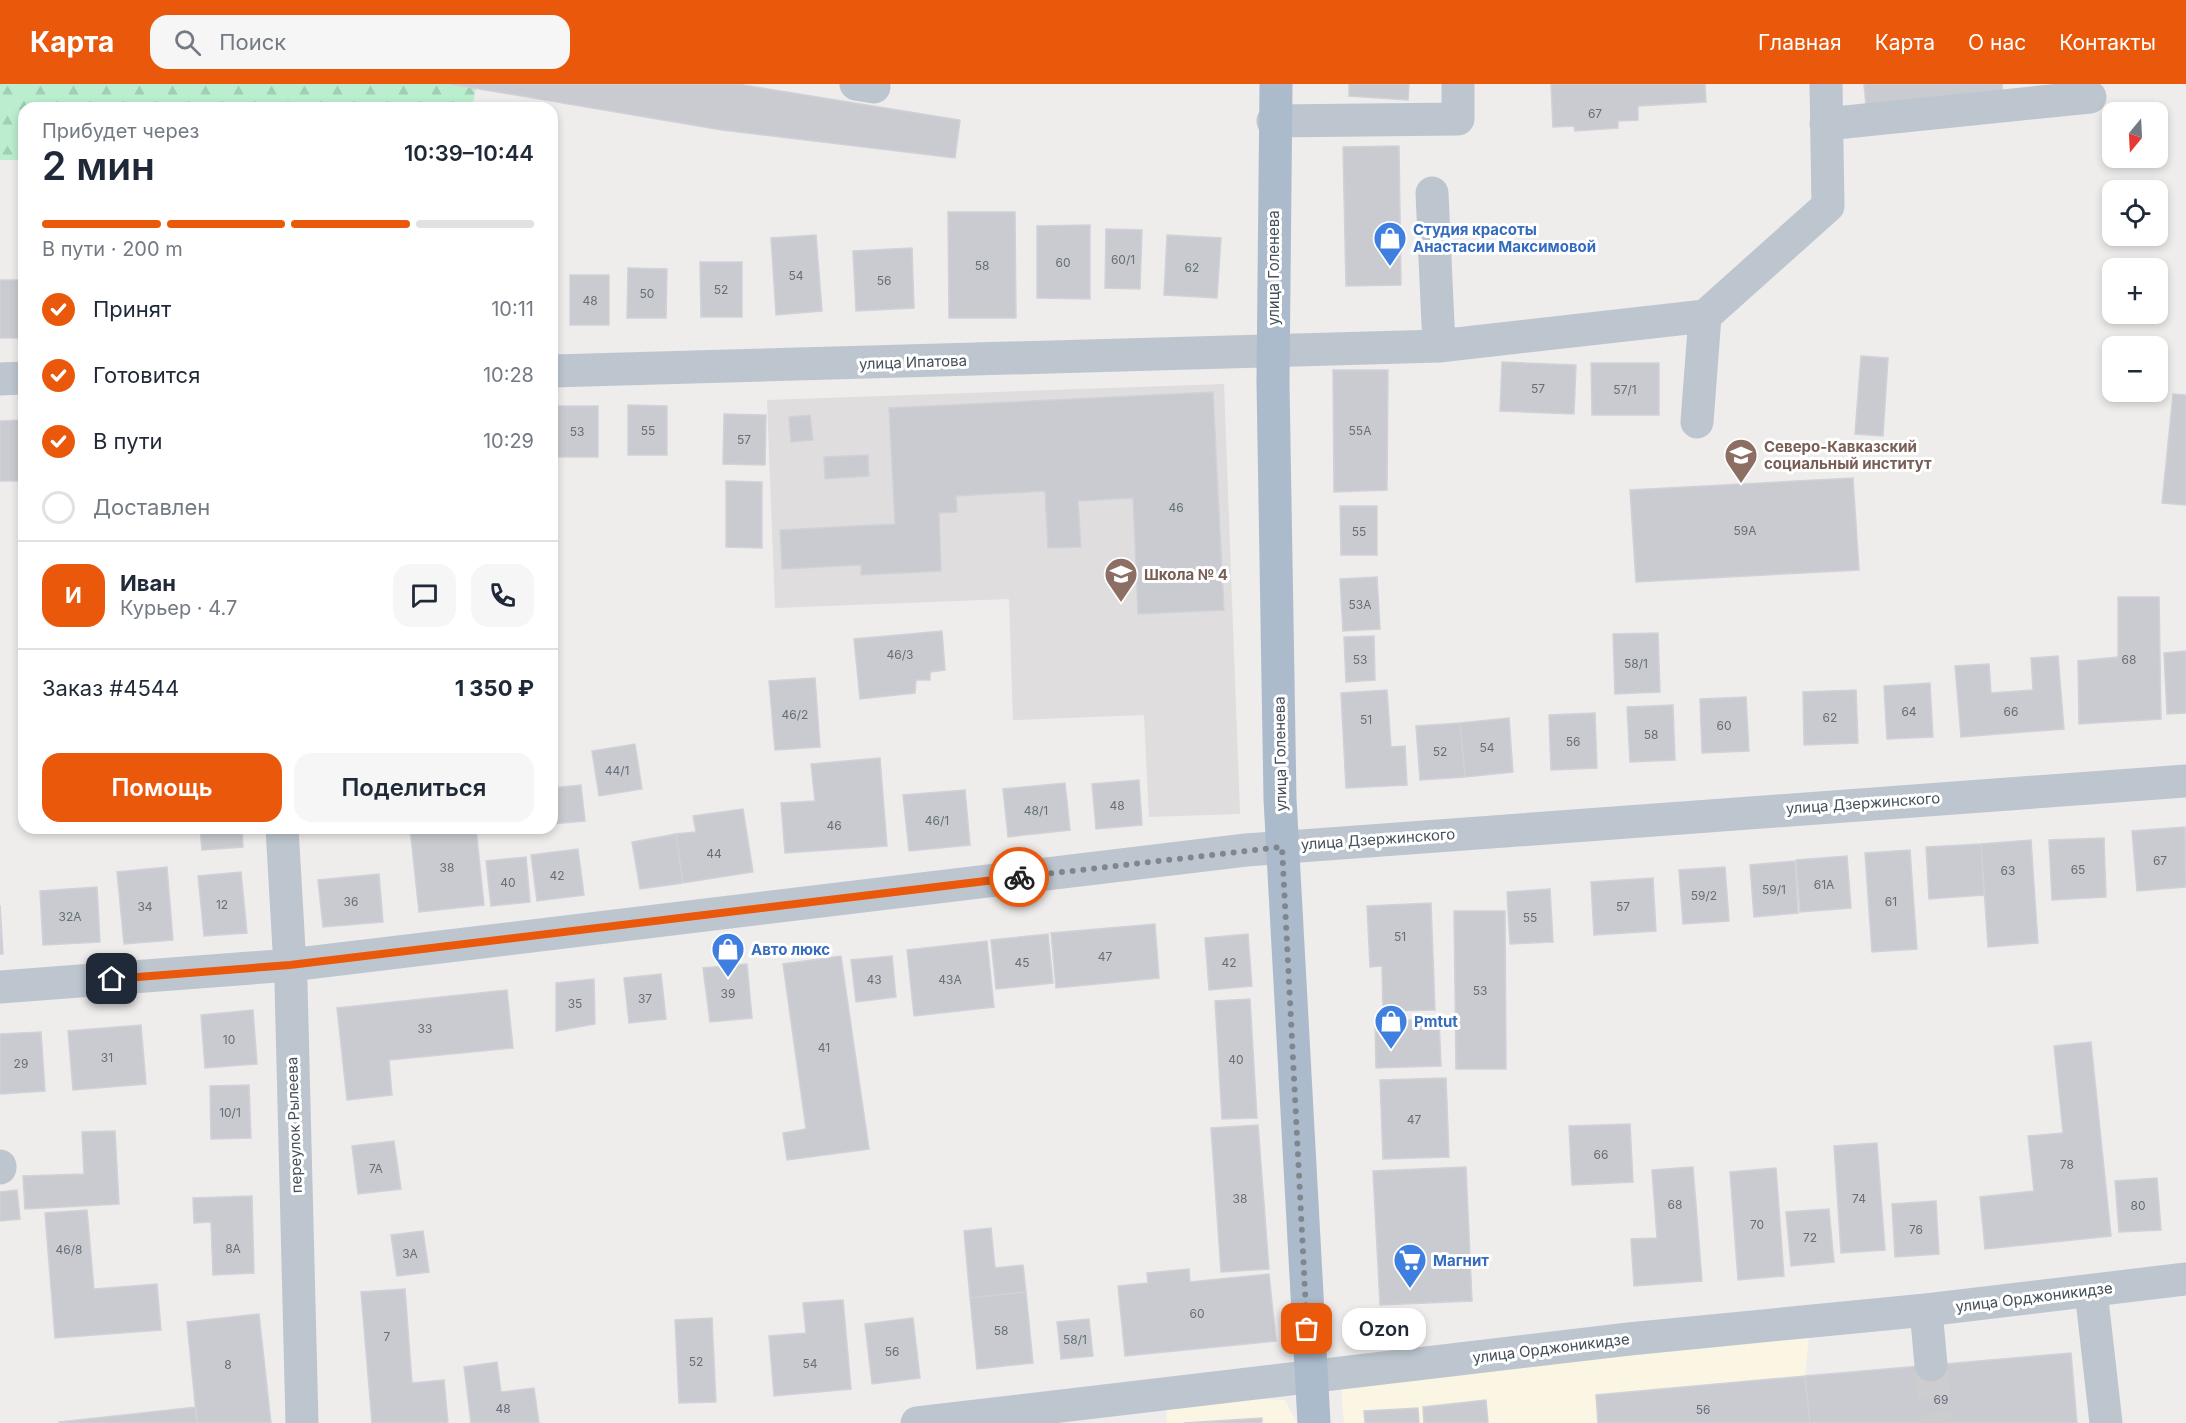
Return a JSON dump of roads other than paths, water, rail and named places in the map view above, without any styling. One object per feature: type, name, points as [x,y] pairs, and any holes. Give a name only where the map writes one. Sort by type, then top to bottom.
[{"type":"main road","name":"улица Голенева","points":[[1276,84],[1273,121],[1273,352],[1282,847],[1314,1423]]},
{"type":"street","points":[[1273,121],[1458,119],[1458,84]]},
{"type":"street","points":[[1697,422],[1705,316],[1828,206],[1827,84]]},
{"type":"street","points":[[1826,124],[2090,97]]},
{"type":"street","points":[[1432,193],[1439,346]]},
{"type":"street","name":"улица Ипатова","points":[[558,371],[1439,346],[1705,316]]},
{"type":"street","points":[[0,379],[18,378]]},
{"type":"street","name":"улица Дзержинского","points":[[0,987],[290,965],[1282,847],[2186,781]]},
{"type":"street","name":"переулок Рылеева","points":[[282,834],[290,965],[302,1423]]},
{"type":"street","name":"улица Орджоникидзе","points":[[917,1423],[1629,1339],[1926,1310],[2186,1280]]},
{"type":"street","points":[[2091,1291],[2106,1423]]},
{"type":"street","points":[[1926,1310],[1931,1365]]},
{"type":"tunnel","points":[[1931,1365],[1936,1423]]},
{"type":"place","name":"Студия красоты Анастасии Максимовой","points":[[1390,267]]},
{"type":"place","name":"Северо-Кавказский социальный институт","points":[[1741,484]]},
{"type":"place","name":"Школа № 4","points":[[1121,603]]},
{"type":"place","name":"Авто люкс","points":[[728,978]]},
{"type":"place","name":"Pmtut","points":[[1391,1050]]},
{"type":"place","name":"Магнит","points":[[1410,1289]]},
{"type":"place","name":"Ozon","points":[[1307,1329]]}]
